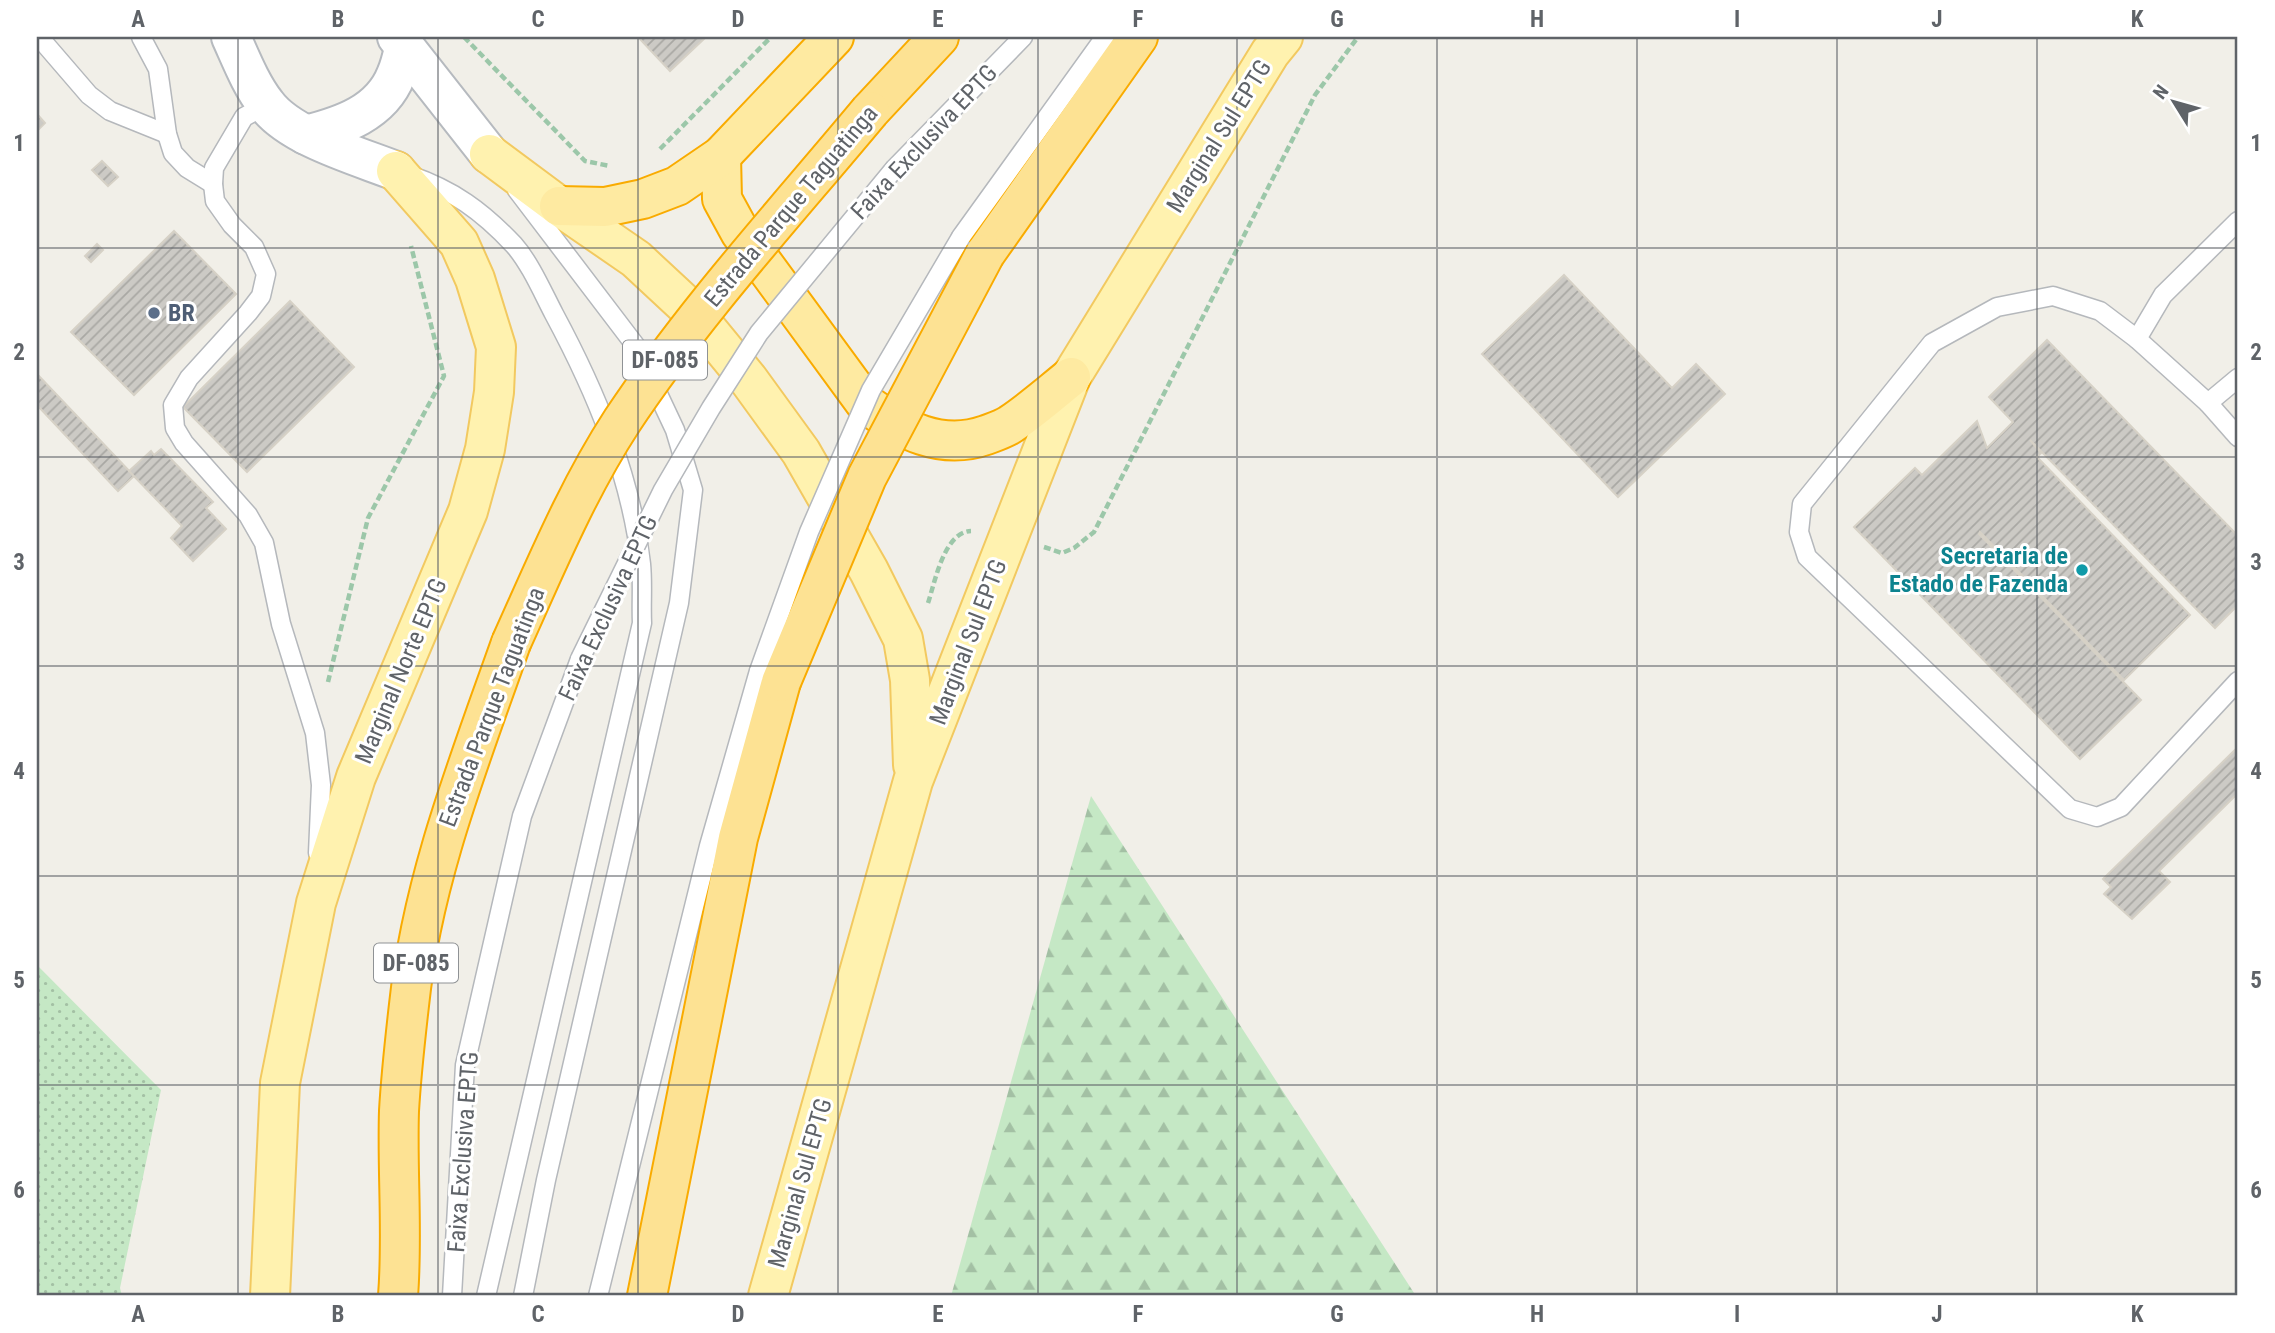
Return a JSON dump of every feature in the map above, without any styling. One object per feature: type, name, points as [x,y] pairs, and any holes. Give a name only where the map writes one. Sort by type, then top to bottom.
[{"type":"highway","points":[[559,206],[604,207],[643,199],[677,186],[721,156],[834,37]]},
{"type":"highway","name":"Estrada Parque Taguatinga","points":[[398,1296],[401,1264],[399,1111],[409,1002],[426,910],[446,827],[511,643],[561,533],[621,423],[673,348],[870,111],[939,37]]},
{"type":"highway","points":[[647,1296],[770,677],[867,477],[973,245],[1138,37]]},
{"type":"highway","points":[[721,156],[722,199],[740,232],[866,404],[883,416],[915,434],[944,441],[971,440],[1008,426],[1071,377]]},
{"type":"main road","name":"Marginal Sul EPTG","points":[[768,1296],[914,781],[1071,377],[1270,53],[1283,37]]},
{"type":"main road","points":[[306,135],[341,126],[367,112],[386,93],[396,76],[401,42]]},
{"type":"main road","points":[[401,42],[489,154],[636,258],[693,312],[748,379],[801,452],[869,571],[903,639],[910,680],[914,781]]},
{"type":"main road","name":"Marginal Norte EPTG","points":[[243,46],[266,104],[283,122],[306,135],[396,171],[459,243],[470,267],[496,347],[494,392],[485,449],[468,510],[356,777],[316,902],[280,1083],[270,1296]]},
{"type":"lane","points":[[39,37],[89,95],[110,111],[167,134]]},
{"type":"lane","points":[[141,37],[158,69],[167,134],[173,153],[187,168],[213,184]]},
{"type":"lane","name":"Faixa Exclusiva EPTG","points":[[452,1296],[465,1065],[522,816],[580,659],[663,490],[759,332],[895,168],[1023,37]]},
{"type":"lane","points":[[973,245],[1105,37]]},
{"type":"lane","points":[[266,104],[244,117],[214,168],[213,184],[215,201],[232,225],[254,247],[266,274],[261,296],[178,393],[173,405],[175,428],[184,443],[248,514],[264,543],[281,624],[315,733],[321,785],[316,902]]},
{"type":"lane","points":[[489,154],[635,345],[675,430],[693,490],[679,603],[546,1180],[523,1296]]},
{"type":"lane","points":[[396,171],[438,185],[475,208],[516,247],[582,367],[627,485],[641,565],[642,623],[486,1296]]},
{"type":"lane","points":[[2137,339],[2163,295],[2238,221]]},
{"type":"lane","points":[[2238,437],[2208,403],[2137,339],[2100,311],[2053,296],[1997,307],[1932,343],[1802,504],[1798,533],[1807,557],[2070,809],[2097,817],[2121,807],[2238,681]]},
{"type":"lane","points":[[2208,403],[2238,378]]},
{"type":"lane","points":[[598,1296],[709,846],[770,677]]},
{"type":"path","points":[[464,37],[585,161],[611,167]]},
{"type":"path","points":[[656,154],[771,37]]},
{"type":"green space","points":[[1091,796],[1416,1296],[951,1296]]},
{"type":"green space","points":[[37,965],[161,1090],[120,1288],[122,1296],[37,1296]]},
{"type":"building","points":[[638,37],[706,37],[670,71]]},
{"type":"building","points":[[37,114],[45,123],[37,131]]},
{"type":"building","points":[[102,161],[118,177],[108,186],[92,170]]},
{"type":"building","name":"BR","points":[[174,231],[236,294],[134,395],[71,332]]},
{"type":"building","points":[[97,244],[103,250],[91,262],[85,256]]},
{"type":"building","points":[[1564,275],[1672,388],[1696,364],[1725,394],[1618,497],[1482,354]]},
{"type":"building","points":[[290,301],[354,367],[247,472],[183,407]]},
{"type":"building","name":"Secretaria de Estado de Fazenda","points":[[2047,340],[2238,536],[2238,605],[2215,628],[2030,440],[2041,453],[2037,457],[2190,615],[2124,680],[1980,532],[1979,534],[2141,700],[2080,759],[1854,527],[1915,468],[1922,475],[1977,421],[1987,448],[2013,422],[1989,397]]},
{"type":"building","points":[[37,374],[134,476],[118,491],[37,405]]},
{"type":"building","points":[[161,449],[213,502],[206,508],[226,529],[193,561],[171,538],[182,526],[129,471],[151,451],[154,455]]},
{"type":"building","points":[[2238,747],[2238,793],[2159,871],[2170,882],[2132,919],[2104,894],[2111,887],[2103,879]]},
{"type":"place","name":"BR","points":[[154,313]]},
{"type":"place","name":"Secretaria de Estado de Fazenda","points":[[2082,570]]}]
